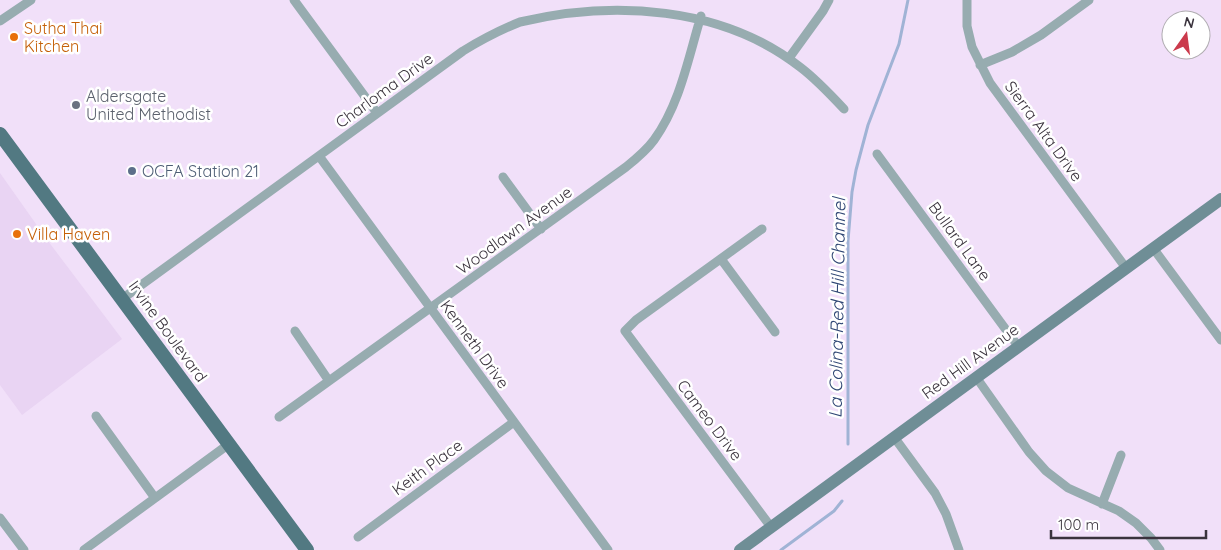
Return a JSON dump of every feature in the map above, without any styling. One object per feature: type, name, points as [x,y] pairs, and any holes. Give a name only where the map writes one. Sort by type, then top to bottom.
[{"type":"main road","name":"Irvine Boulevard","points":[[0,134],[307,550]]},
{"type":"main road","name":"Red Hill Avenue","points":[[740,550],[1221,199]]},
{"type":"street","points":[[0,21],[31,0]]},
{"type":"street","points":[[294,0],[378,113]]},
{"type":"street","points":[[789,58],[829,0]]},
{"type":"street","name":"Sierra Alta Drive","points":[[967,0],[967,26],[972,47],[990,83],[1126,268]]},
{"type":"street","points":[[980,65],[1012,52],[1041,36],[1089,0]]},
{"type":"street","name":"Charloma Drive","points":[[122,299],[463,51],[496,32],[522,21],[570,9],[603,4],[651,5],[672,8],[701,16]]},
{"type":"street","points":[[701,16],[744,32],[789,58],[819,83],[844,109]]},
{"type":"street","name":"Woodlawn Avenue","points":[[279,417],[626,167],[653,142],[669,116],[678,94],[701,16]]},
{"type":"street","name":"Bullard Lane","points":[[878,154],[1018,346]]},
{"type":"street","name":"Kenneth Drive","points":[[319,156],[608,550]]},
{"type":"street","points":[[503,177],[541,229]]},
{"type":"street","points":[[762,229],[722,259],[775,332]]},
{"type":"street","points":[[1154,248],[1221,340]]},
{"type":"street","name":"Cameo Drive","points":[[722,259],[636,320],[626,331],[771,527]]},
{"type":"street","points":[[295,332],[328,381]]},
{"type":"street","points":[[976,377],[1029,452],[1046,471],[1068,488],[1119,512],[1136,523],[1160,550]]},
{"type":"street","points":[[96,416],[155,498]]},
{"type":"street","name":"Keith Place","points":[[358,537],[514,422]]},
{"type":"street","points":[[894,437],[935,493],[946,514],[959,550]]},
{"type":"street","points":[[84,550],[229,444]]},
{"type":"street","points":[[1102,504],[1121,455]]},
{"type":"street","points":[[0,518],[24,550]]},
{"type":"shaded area","points":[[0,173],[48,241],[122,339],[22,415],[0,385]]},
{"type":"waterway","name":"La Colina-Red Hill Channel","points":[[848,444],[848,241],[852,192],[868,125],[899,44],[908,0]]},
{"type":"waterway","name":"La Colina-Red Hill Channel","points":[[781,550],[834,511],[842,501]]},
{"type":"place","name":"Sutha Thai Kitchen","points":[[14,37]]},
{"type":"place","name":"Aldersgate United Methodist","points":[[76,105]]},
{"type":"place","name":"OCFA Station 21","points":[[132,171]]},
{"type":"place","name":"Villa Haven","points":[[17,234]]}]
